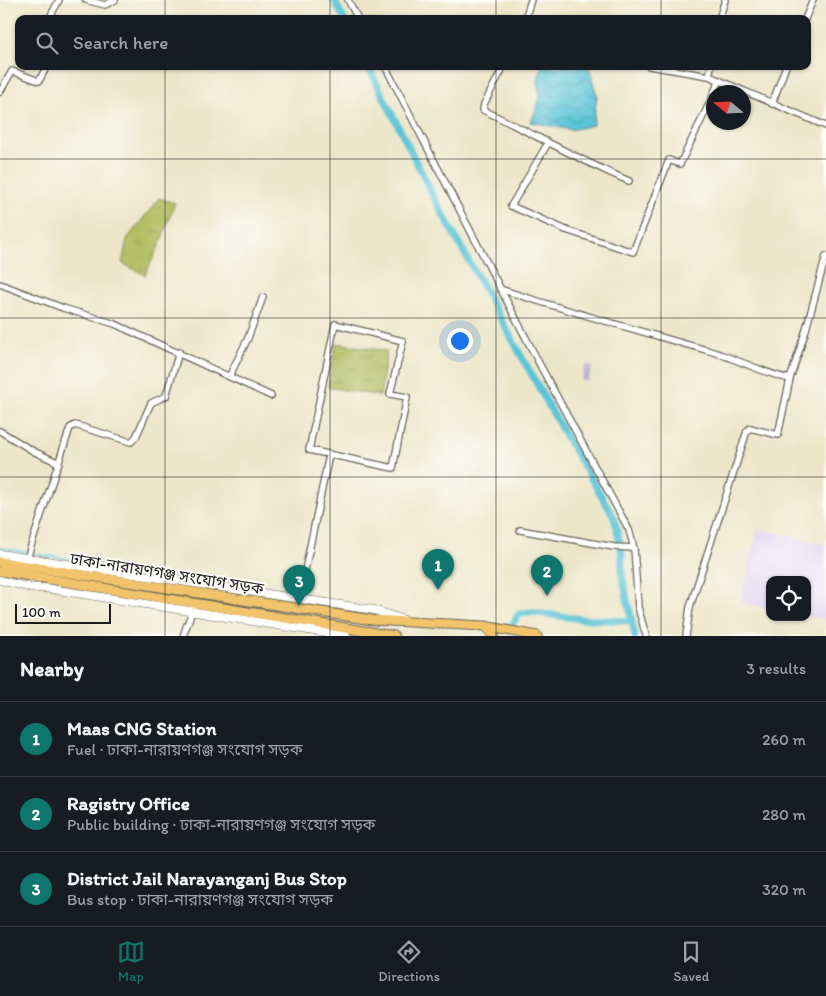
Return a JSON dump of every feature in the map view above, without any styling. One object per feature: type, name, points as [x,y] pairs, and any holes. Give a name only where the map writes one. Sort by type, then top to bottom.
[{"type":"main road","name":"ঢাকা-নারায়ণগঞ্জ সংযোগ সড়ক","points":[[0,562],[372,620],[485,626],[537,636]]},
{"type":"main road","name":"ঢাকা-নারায়ণগঞ্জ সংযোগ সড়ক","points":[[0,571],[194,607],[394,636]]},
{"type":"main road","points":[[485,626],[494,636]]},
{"type":"street","points":[[51,15],[59,0]]},
{"type":"street","points":[[86,0],[105,5],[115,0]]},
{"type":"street","points":[[348,0],[356,15]]},
{"type":"street","points":[[526,15],[531,0]]},
{"type":"street","points":[[720,15],[725,0]]},
{"type":"street","points":[[808,15],[814,0]]},
{"type":"street","points":[[0,92],[12,71],[39,81],[45,70]]},
{"type":"street","points":[[387,70],[500,289],[630,530],[638,608],[646,636]]},
{"type":"street","points":[[502,70],[484,104],[483,110],[578,160],[629,181]]},
{"type":"street","points":[[673,70],[709,76],[720,80],[826,126]]},
{"type":"street","points":[[709,76],[710,70]]},
{"type":"street","points":[[772,104],[785,70]]},
{"type":"street","points":[[718,85],[720,80]]},
{"type":"street","points":[[548,143],[511,206],[566,230],[633,252],[669,160],[680,164],[706,110]]},
{"type":"street","points":[[686,636],[690,607],[747,432],[750,428],[754,428],[778,436],[790,379],[806,333],[826,257]]},
{"type":"street","points":[[0,284],[64,308],[115,324],[180,352],[271,396]]},
{"type":"street","points":[[500,289],[573,313],[713,352],[772,376],[790,379]]},
{"type":"street","points":[[230,376],[248,338],[263,297]]},
{"type":"street","points":[[335,324],[403,341],[390,394],[408,397],[393,468],[329,455],[309,450],[335,324]]},
{"type":"street","points":[[26,558],[70,428],[75,425],[131,442],[136,438],[151,403],[166,396],[180,352]]},
{"type":"street","points":[[0,431],[33,451],[59,463]]},
{"type":"street","points":[[300,599],[329,455]]},
{"type":"street","points":[[520,530],[614,547],[633,548]]},
{"type":"street","points":[[0,554],[374,610],[410,622]]},
{"type":"street","points":[[0,580],[31,588],[45,588],[194,607],[346,636]]},
{"type":"street","points":[[183,636],[194,607]]},
{"type":"shaded area","points":[[585,365],[592,366],[588,382],[581,380]]},
{"type":"shaded area","points":[[758,529],[826,545],[826,620],[811,617],[811,576],[766,576],[766,607],[740,603]]},
{"type":"green space","points":[[159,198],[175,203],[161,242],[145,275],[122,263],[127,239]]},
{"type":"green space","points":[[336,343],[387,351],[380,396],[328,387]]},
{"type":"water","points":[[541,70],[590,70],[597,96],[593,125],[571,130],[531,122],[540,98],[538,80]]},
{"type":"waterway","points":[[334,0],[342,15]]},
{"type":"waterway","points":[[370,70],[440,209],[565,435],[614,517],[622,553],[622,574],[635,636]]},
{"type":"waterway","points":[[0,548],[202,581]]},
{"type":"waterway","points":[[512,625],[519,614],[530,612],[582,619],[632,621]]},
{"type":"place","name":"Maas CNG Station","points":[[438,590]]},
{"type":"place","name":"Ragistry Office","points":[[547,596]]},
{"type":"place","name":"District Jail Narayanganj Bus Stop","points":[[299,606]]}]
